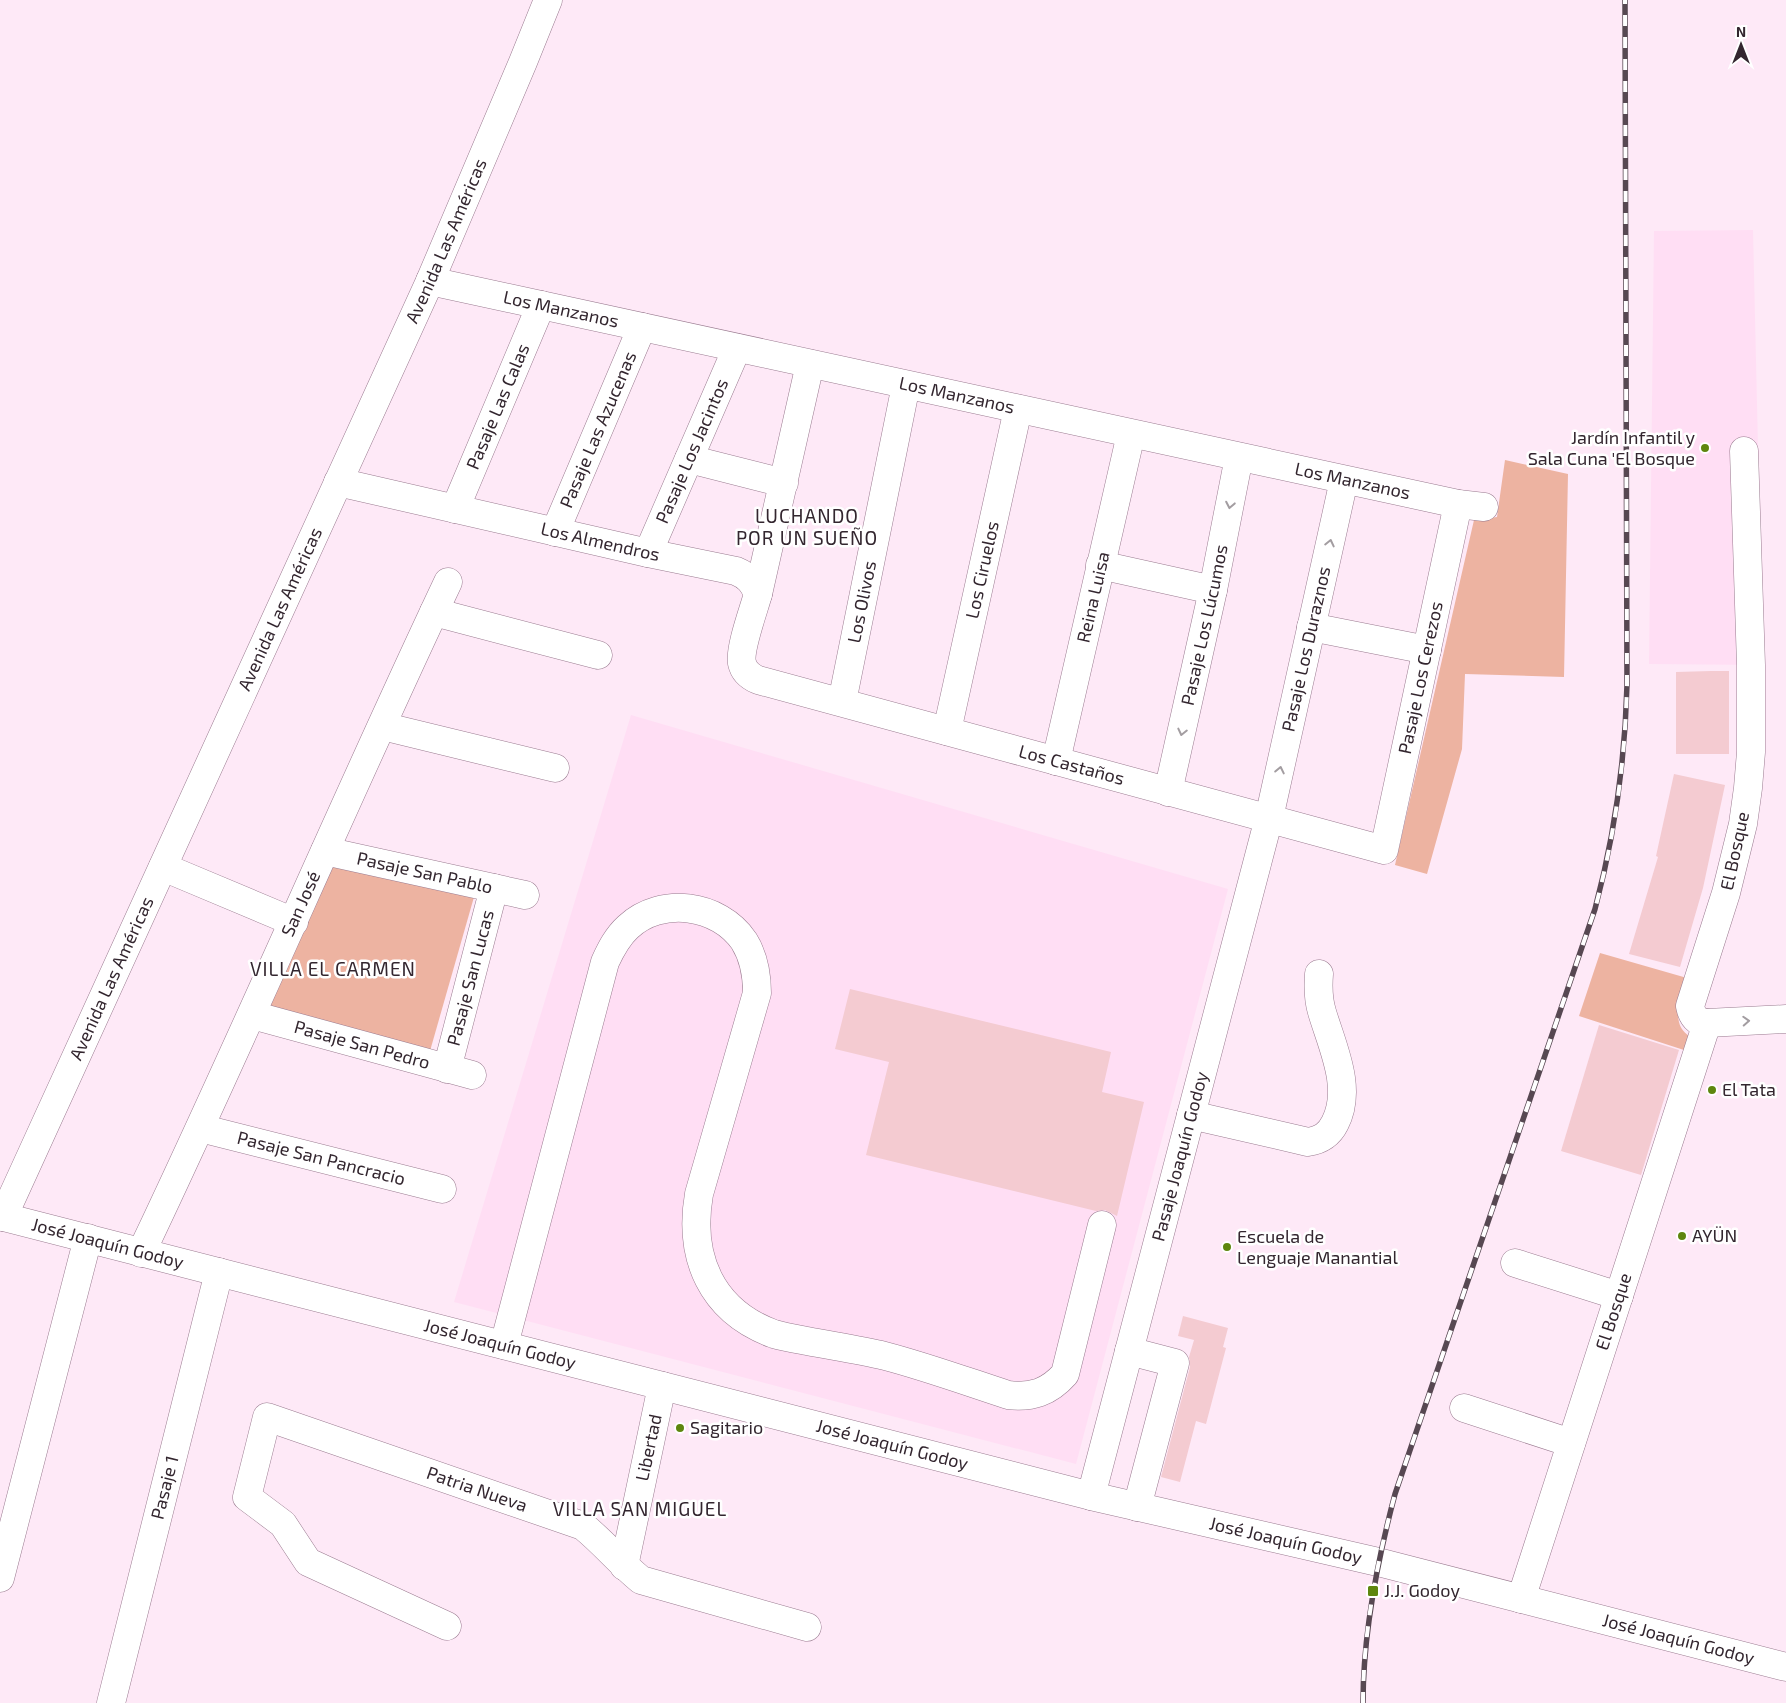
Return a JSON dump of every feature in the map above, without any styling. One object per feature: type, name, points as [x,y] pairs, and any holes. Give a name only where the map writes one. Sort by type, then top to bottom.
[{"type":"street","name":"Avenida Las Américas","points":[[1,1216],[163,867],[430,281],[548,0]]},
{"type":"street","name":"Los Manzanos","points":[[430,281],[1130,434],[1471,506]]},
{"type":"street","name":"Pasaje Las Calas","points":[[455,509],[541,305]]},
{"type":"street","name":"Pasaje Las Azucenas","points":[[555,532],[642,327]]},
{"type":"street","name":"Pasaje Los Jacintos","points":[[648,553],[737,348]]},
{"type":"street","points":[[758,594],[810,364]]},
{"type":"street","name":"Los Olivos","points":[[842,702],[906,385]]},
{"type":"street","name":"Los Ciruelos","points":[[947,731],[1018,409]]},
{"type":"street","name":"Reina Luisa","points":[[1056,761],[1130,434]]},
{"type":"street","name":"El Bosque","points":[[1521,1599],[1707,1024],[1697,1020],[1691,1012],[1690,1006],[1726,893],[1743,824],[1750,752],[1751,665],[1744,451]]},
{"type":"street","name":"Pasaje Los Lúcumos","points":[[1168,792],[1213,590],[1239,457]]},
{"type":"street","points":[[689,459],[784,483]]},
{"type":"street","name":"Pasaje Los Duraznos","points":[[1269,818],[1344,480]]},
{"type":"street","name":"Los Almendros","points":[[338,482],[648,553],[736,571],[749,578],[758,594]]},
{"type":"street","name":"Pasaje Los Cerezos","points":[[1384,850],[1427,650],[1471,506]]},
{"type":"street","points":[[1100,565],[1213,590]]},
{"type":"street","name":"San José","points":[[141,1252],[252,1015],[448,582]]},
{"type":"street","name":"Los Castaños","points":[[758,594],[742,658],[744,669],[752,678],[1384,850]]},
{"type":"street","points":[[434,612],[598,655]]},
{"type":"street","points":[[1312,627],[1427,650]]},
{"type":"street","points":[[382,726],[555,768]]},
{"type":"street","name":"Pasaje Joaquín Godoy","points":[[1091,1496],[1269,818]]},
{"type":"street","name":"Pasaje San Pablo","points":[[325,851],[525,895]]},
{"type":"street","points":[[163,867],[294,922]]},
{"type":"street","name":"Pasaje San Lucas","points":[[459,1072],[494,888]]},
{"type":"street","points":[[504,1345],[605,962],[619,936],[629,926],[655,911],[669,908],[698,910],[724,922],[735,930],[744,941],[755,966],[757,993],[699,1194],[695,1222],[698,1249],[710,1282],[726,1303],[745,1320],[776,1334],[886,1357],[1008,1395],[1034,1395],[1049,1389],[1065,1374],[1102,1225]]},
{"type":"street","points":[[1191,1115],[1308,1142],[1322,1138],[1329,1133],[1340,1114],[1342,1087],[1334,1050],[1319,998],[1319,974]]},
{"type":"street","name":"Pasaje San Pedro","points":[[252,1015],[459,1072]]},
{"type":"street","points":[[1707,1024],[1786,1019]]},
{"type":"street","name":"Pasaje San Pancracio","points":[[200,1128],[442,1189]]},
{"type":"street","name":"José Joaquín Godoy","points":[[1,1216],[1091,1496],[1378,1562],[1786,1667]]},
{"type":"street","points":[[0,1578],[88,1238]]},
{"type":"street","points":[[1515,1263],[1619,1296]]},
{"type":"street","name":"Pasaje 1","points":[[111,1703],[219,1272]]},
{"type":"street","points":[[1129,1351],[1175,1363],[1137,1507]]},
{"type":"street","name":"Libertad","points":[[624,1566],[662,1386]]},
{"type":"street","points":[[1464,1408],[1571,1443]]},
{"type":"street","name":"Patria Nueva","points":[[447,1626],[308,1562],[283,1524],[247,1497],[267,1417],[583,1526],[641,1580],[807,1627]]},
{"type":"shaded area","name":"Jardín Infantil y Sala Cuna 'El Bosque","points":[[1753,230],[1763,665],[1649,664],[1654,231]]},
{"type":"shaded area","points":[[1505,460],[1568,474],[1564,677],[1465,674],[1462,749],[1427,874],[1395,865],[1474,520],[1497,517]]},
{"type":"shaded area","points":[[631,715],[1228,889],[1076,1464],[454,1302]]},
{"type":"shaded area","points":[[331,853],[476,890],[430,1051],[263,1009]]},
{"type":"shaded area","points":[[1600,953],[1687,978],[1678,1010],[1678,1018],[1684,1032],[1691,1037],[1687,1051],[1579,1016]]},
{"type":"building","points":[[1729,671],[1729,754],[1676,754],[1676,672]]},
{"type":"building","points":[[1674,774],[1725,785],[1703,888],[1680,967],[1629,954],[1658,857],[1656,856]]},
{"type":"building","points":[[850,989],[1111,1052],[1102,1092],[1144,1102],[1117,1216],[1105,1210],[1096,1211],[866,1155],[889,1062],[835,1049]]},
{"type":"building","points":[[1599,1025],[1679,1050],[1641,1175],[1561,1151]]},
{"type":"building","points":[[1183,1316],[1228,1328],[1223,1347],[1226,1348],[1206,1424],[1196,1421],[1180,1482],[1161,1477],[1190,1367],[1189,1357],[1194,1340],[1178,1336]]},
{"type":"railway","points":[[1363,1703],[1365,1650],[1372,1597],[1382,1545],[1395,1494],[1595,909],[1618,798],[1624,742],[1627,685],[1625,0]]},
{"type":"place","name":"Jardín Infantil y Sala Cuna 'El Bosque","points":[[1705,448]]},
{"type":"place","name":"El Tata","points":[[1712,1090]]},
{"type":"place","name":"AYÜN","points":[[1682,1236]]},
{"type":"place","name":"Escuela de Lenguaje Manantial","points":[[1227,1247]]},
{"type":"place","name":"Sagitario","points":[[680,1428]]},
{"type":"place","name":"J.J. Godoy","points":[[1373,1591]]},
{"type":"district","name":"LUCHANDO POR UN SUEÑO","points":[[807,527]]},
{"type":"district","name":"VILLA EL CARMEN","points":[[333,969]]},
{"type":"district","name":"VILLA SAN MIGUEL","points":[[640,1509]]}]
